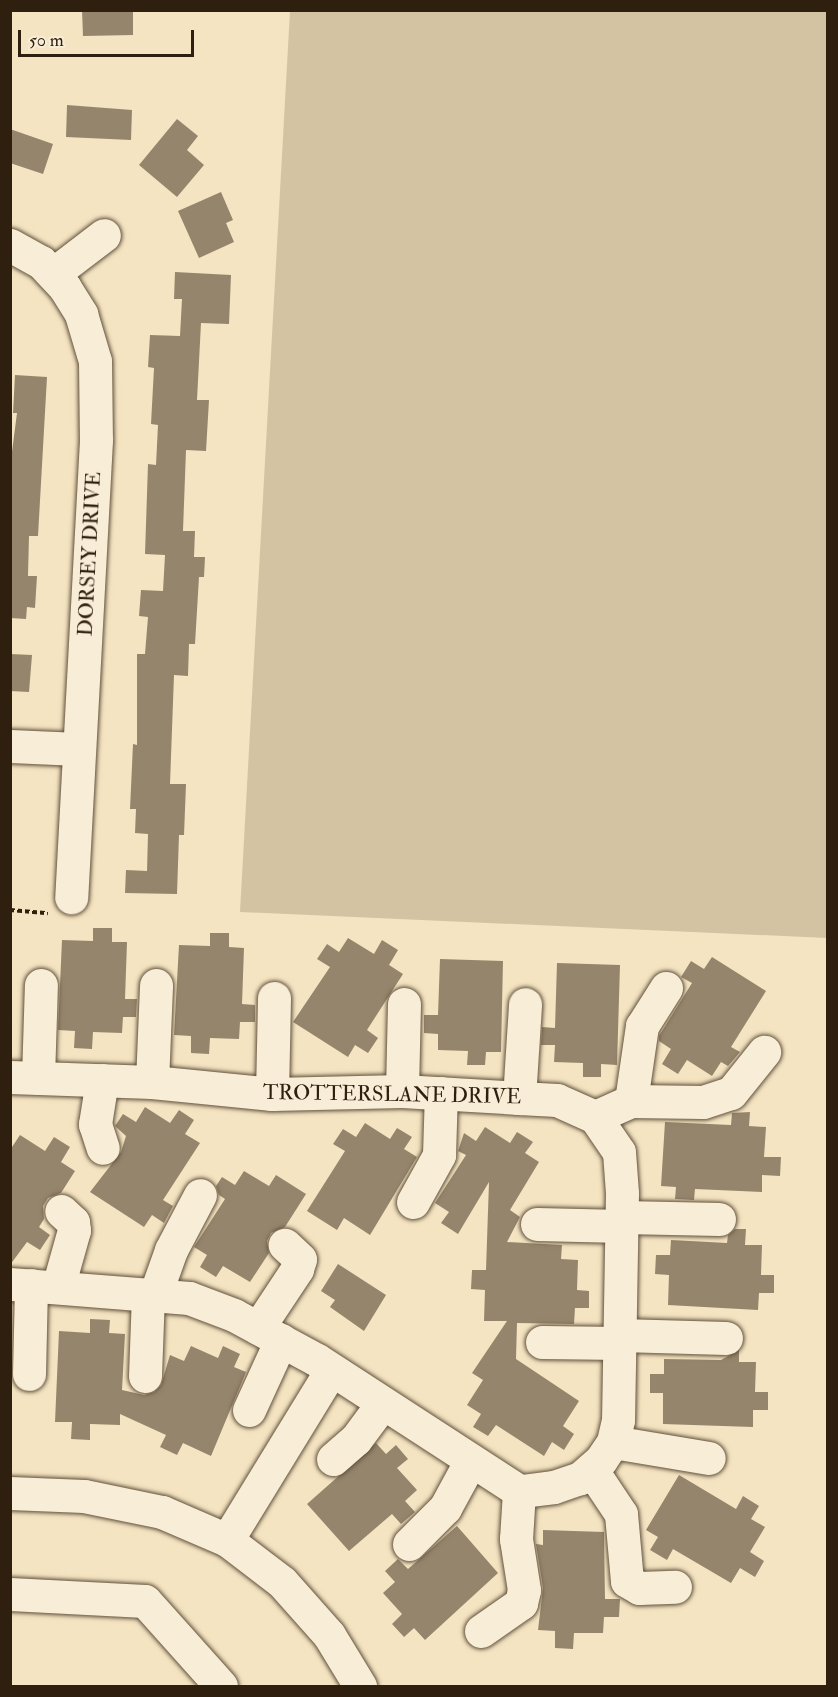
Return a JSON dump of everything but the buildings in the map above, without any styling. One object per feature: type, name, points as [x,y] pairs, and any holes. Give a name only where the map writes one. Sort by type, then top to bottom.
[{"type":"street","points":[[53,274],[105,235]]},
{"type":"street","name":"DORSEY DRIVE","points":[[10,245],[53,274],[81,314],[95,361],[96,440],[71,897]]},
{"type":"street","points":[[10,746],[79,749]]},
{"type":"street","points":[[24,1077],[41,985]]},
{"type":"street","points":[[152,1082],[156,985]]},
{"type":"street","points":[[631,1101],[642,1026],[666,988]]},
{"type":"street","points":[[273,1094],[274,998]]},
{"type":"street","points":[[402,1091],[404,1004]]},
{"type":"street","points":[[519,1098],[525,1004]]},
{"type":"street","points":[[33,1286],[189,1298],[269,1334],[331,1370],[470,1462],[519,1491],[554,1487],[580,1478],[601,1457],[618,1420],[622,1222],[619,1152],[595,1117],[631,1101],[703,1102],[731,1093],[764,1052]]},
{"type":"street","name":"TROTTERSLANE DRIVE","points":[[24,1077],[152,1082],[273,1094],[402,1091],[557,1100],[595,1117]]},
{"type":"street","points":[[102,1080],[95,1124],[103,1148]]},
{"type":"street","points":[[413,1202],[439,1155],[441,1092]]},
{"type":"street","points":[[145,1376],[151,1295],[171,1250],[200,1195]]},
{"type":"street","points":[[28,1374],[33,1286],[74,1230],[73,1222],[62,1211]]},
{"type":"street","points":[[537,1224],[718,1219]]},
{"type":"street","points":[[249,1410],[269,1334],[300,1259],[285,1245]]},
{"type":"street","points":[[542,1342],[726,1338]]},
{"type":"street","points":[[227,1540],[331,1370]]},
{"type":"street","points":[[333,1459],[356,1439],[382,1404]]},
{"type":"street","points":[[601,1457],[709,1458]]},
{"type":"street","points":[[601,1457],[621,1514],[627,1581],[639,1588],[675,1587]]},
{"type":"street","points":[[409,1544],[445,1508],[470,1462]]},
{"type":"street","points":[[481,1631],[521,1603],[524,1590],[516,1539],[519,1491]]},
{"type":"street","points":[[10,1492],[84,1496],[162,1512],[227,1540],[282,1582],[329,1635],[360,1686]]},
{"type":"street","points":[[10,1594],[145,1601],[221,1686]]},
{"type":"path","points":[[10,910],[49,913],[71,897]]},
{"type":"shaded area","points":[[290,11],[827,11],[827,938],[240,912]]}]
